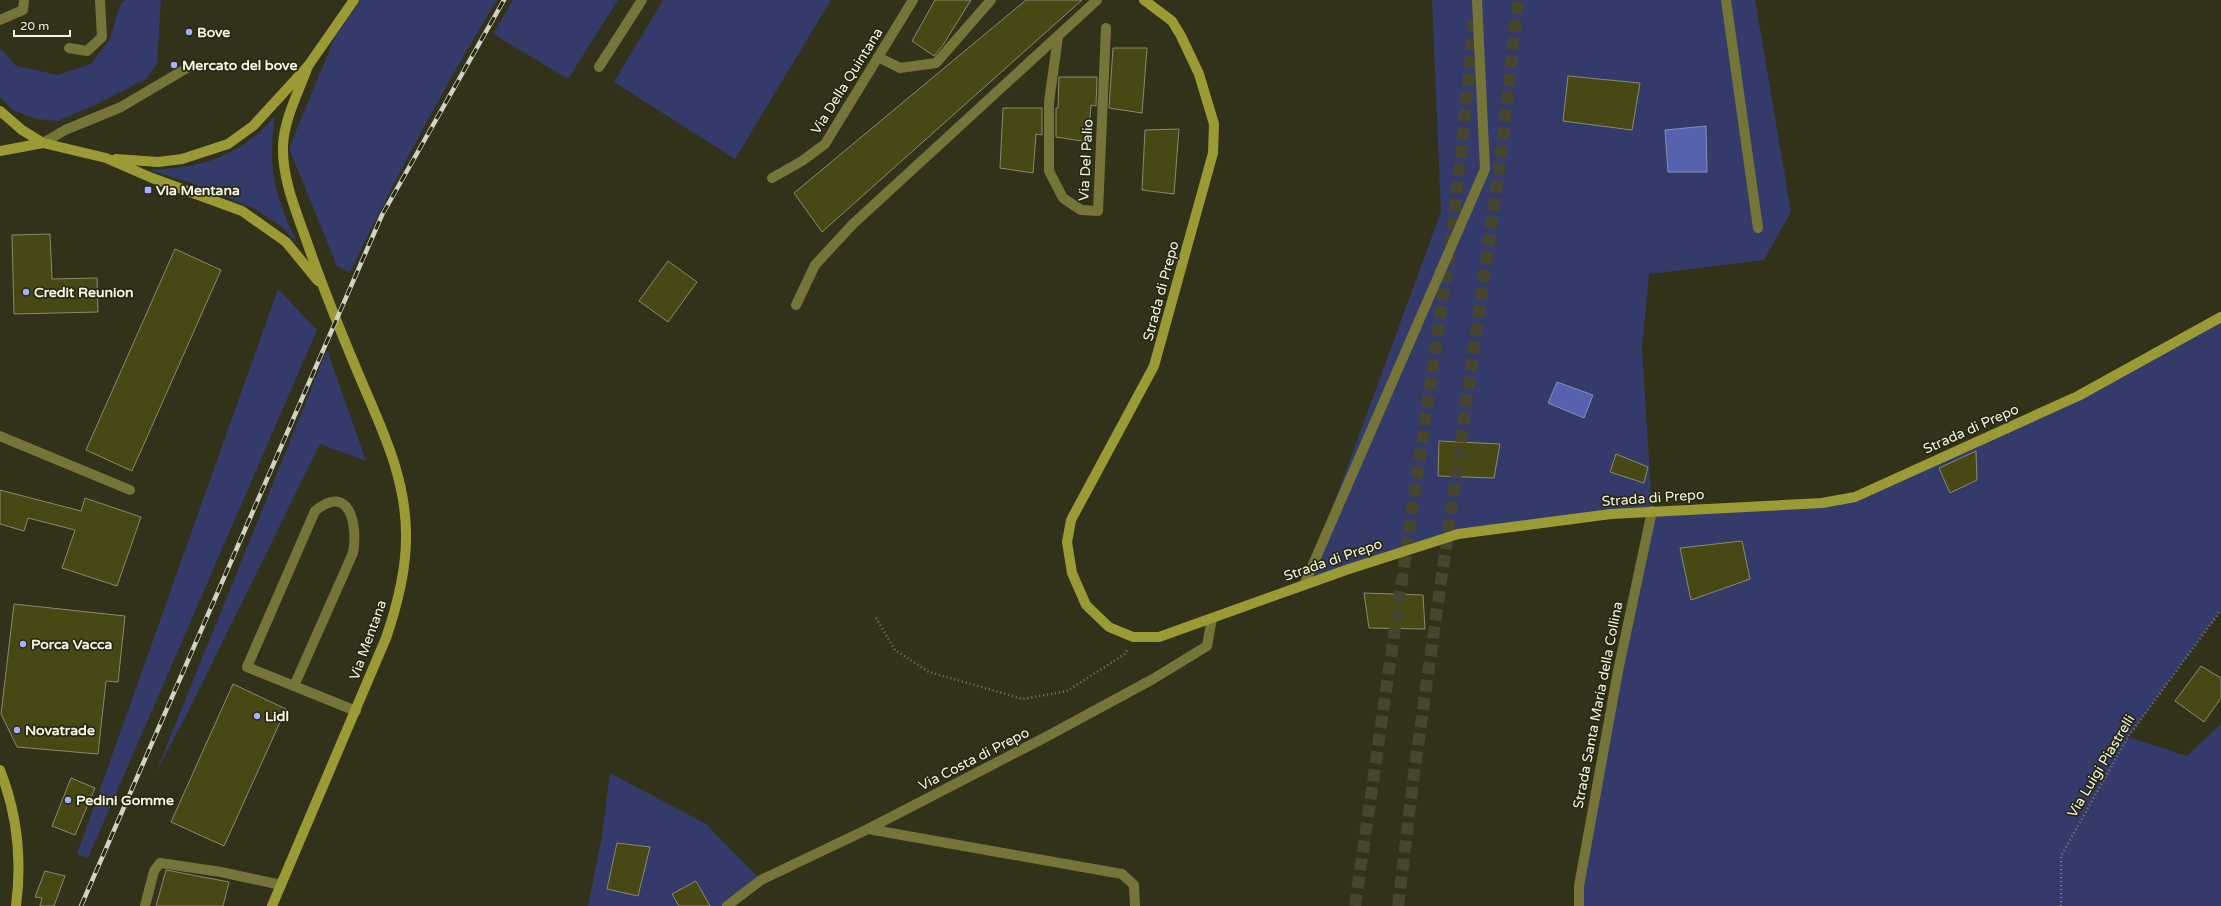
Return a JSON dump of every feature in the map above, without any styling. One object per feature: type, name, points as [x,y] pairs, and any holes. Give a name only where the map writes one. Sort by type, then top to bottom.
[{"type":"street","points":[[0,20],[23,10],[24,0]]},
{"type":"street","points":[[69,48],[87,51],[102,37],[100,0]]},
{"type":"street","points":[[106,158],[158,162],[203,154],[228,144],[252,126],[308,66],[354,0]]},
{"type":"street","points":[[599,67],[642,0]]},
{"type":"street","name":"Via Della Quintana","points":[[772,178],[802,161],[825,144],[913,0]]},
{"type":"street","points":[[878,57],[900,68],[936,63],[991,0]]},
{"type":"street","points":[[796,305],[815,265],[854,224],[1097,0]]},
{"type":"street","name":"Strada di Prepo","points":[[1144,0],[1172,20],[1182,36],[1200,74],[1214,124],[1213,153],[1154,366],[1071,520],[1067,542],[1072,573],[1086,605],[1109,627],[1133,637],[1160,637],[1304,585],[1458,534],[1612,514],[1822,503],[1855,497],[2078,396],[2221,317]]},
{"type":"street","points":[[1304,585],[1485,169],[1477,0]]},
{"type":"street","points":[[1726,0],[1758,228]]},
{"type":"street","name":"Via Del Palio","points":[[1058,37],[1049,102],[1049,171],[1063,198],[1081,210],[1098,211],[1106,28]]},
{"type":"street","name":"Via Mentana","points":[[272,906],[386,638],[397,605],[404,568],[406,538],[403,500],[396,465],[322,285],[291,197],[283,163],[284,131],[308,66]]},
{"type":"street","points":[[43,143],[65,130],[121,107],[188,68]]},
{"type":"street","name":"Via Mentana","points":[[0,111],[22,130],[43,143],[106,158],[152,178],[242,211],[286,242],[322,285]]},
{"type":"street","name":"Via Mentana","points":[[0,151],[43,143]]},
{"type":"street","points":[[0,436],[130,490]]},
{"type":"street","points":[[294,686],[353,553],[356,539],[351,512],[336,502],[326,502],[315,511],[247,667],[294,686],[356,711]]},
{"type":"street","name":"Strada Santa Maria della Collina","points":[[1579,906],[1579,886],[1618,671],[1652,511]]},
{"type":"street","name":"Via Costa di Prepo","points":[[727,906],[761,880],[868,829],[1153,680],[1207,646],[1212,618]]},
{"type":"street","points":[[0,770],[11,805],[16,837],[19,869],[16,906]]},
{"type":"street","points":[[868,829],[1122,874],[1134,885],[1135,906]]},
{"type":"street","points":[[146,906],[154,871],[160,863],[221,872],[281,886]]},
{"type":"path","name":"Via Luigi Piastrelli","points":[[2061,906],[2061,856],[2128,737],[2221,610]]},
{"type":"path","points":[[876,618],[895,650],[929,672],[1024,699],[1066,691],[1125,654],[1133,637]]},
{"type":"shaded area","points":[[125,0],[161,0],[157,63],[146,79],[99,103],[58,121],[37,119],[13,110],[0,97],[0,48],[16,66],[58,75],[91,64],[109,41],[120,5]]},
{"type":"shaded area","points":[[361,0],[497,0],[420,134],[350,272],[337,266],[289,148],[335,37]]},
{"type":"shaded area","points":[[513,0],[618,0],[568,79],[493,34]]},
{"type":"shaded area","points":[[663,0],[831,0],[735,159],[614,82]]},
{"type":"shaded area","points":[[1432,0],[1755,0],[1791,212],[1764,260],[1649,274],[1642,348],[1652,511],[1458,534],[1304,585],[1441,212]]},
{"type":"shaded area","points":[[275,116],[272,152],[275,183],[284,212],[298,245],[282,227],[255,209],[189,182],[149,170],[186,166],[219,158],[234,151],[248,141],[262,130]]},
{"type":"shaded area","points":[[1706,126],[1707,172],[1668,172],[1665,130]]},
{"type":"shaded area","points":[[278,289],[317,330],[88,858],[77,854]]},
{"type":"shaded area","points":[[2221,317],[2221,610],[2128,737],[2187,756],[2221,724],[2221,906],[1579,906],[1652,511],[1855,497],[2078,396]]},
{"type":"shaded area","points":[[327,350],[366,461],[320,444],[187,714],[156,772]]},
{"type":"shaded area","points":[[1557,382],[1593,395],[1584,418],[1548,403]]},
{"type":"shaded area","points":[[610,773],[706,824],[761,880],[727,906],[588,906],[602,836]]},
{"type":"building","points":[[935,0],[971,0],[943,45],[934,56],[912,41]]},
{"type":"building","points":[[1026,0],[1082,0],[822,232],[794,193]]},
{"type":"building","points":[[1113,48],[1147,48],[1142,113],[1109,108]]},
{"type":"building","points":[[1568,76],[1640,83],[1632,130],[1563,121]]},
{"type":"building","points":[[1059,77],[1097,77],[1096,106],[1091,105],[1088,142],[1056,137],[1056,108],[1058,108]]},
{"type":"building","points":[[1003,108],[1042,108],[1042,135],[1036,134],[1033,173],[1000,168]]},
{"type":"building","points":[[1179,129],[1174,194],[1142,190],[1145,130]]},
{"type":"building","points":[[50,234],[52,279],[97,278],[98,312],[14,314],[12,235]]},
{"type":"building","points":[[175,249],[221,270],[132,471],[86,450]]},
{"type":"building","points":[[668,261],[697,282],[668,322],[639,301]]},
{"type":"building","points":[[1439,441],[1500,444],[1494,478],[1438,476]]},
{"type":"building","points":[[1976,451],[1977,480],[1950,493],[1939,468]]},
{"type":"building","points":[[1616,454],[1648,467],[1644,483],[1610,472]]},
{"type":"building","points":[[0,490],[81,511],[85,498],[141,517],[117,586],[62,568],[75,530],[28,518],[24,531],[0,524]]},
{"type":"building","points":[[1742,541],[1750,579],[1691,600],[1680,548]]},
{"type":"building","points":[[1364,593],[1423,595],[1425,629],[1369,628]]},
{"type":"building","points":[[14,604],[125,616],[118,682],[106,681],[98,754],[17,747],[1,714]]},
{"type":"building","points":[[2201,666],[2221,678],[2221,698],[2204,722],[2175,701]]},
{"type":"building","points":[[233,684],[286,709],[224,846],[171,822]]},
{"type":"building","points":[[71,778],[95,788],[75,835],[52,826]]},
{"type":"building","points":[[617,843],[650,847],[638,896],[607,889]]},
{"type":"building","points":[[166,870],[229,882],[223,906],[156,906]]},
{"type":"building","points":[[45,871],[65,876],[54,906],[40,906],[42,898],[35,897]]},
{"type":"building","points":[[696,881],[710,906],[679,906],[672,894]]},
{"type":"tunnel","points":[[1398,906],[1415,766],[1499,171],[1518,0]]},
{"type":"tunnel","points":[[1355,906],[1453,227],[1475,17]]},
{"type":"railway","points":[[81,906],[382,215],[504,0]]},
{"type":"place","name":"Bove","points":[[189,32]]},
{"type":"place","name":"Mercato del bove","points":[[174,65]]},
{"type":"place","name":"Via Mentana","points":[[148,190]]},
{"type":"place","name":"Credit Reunion","points":[[26,292]]},
{"type":"place","name":"Porca Vacca","points":[[23,644]]},
{"type":"place","name":"Lidl","points":[[257,716]]},
{"type":"place","name":"Novatrade","points":[[17,730]]},
{"type":"place","name":"Pedini Gomme","points":[[68,800]]}]
